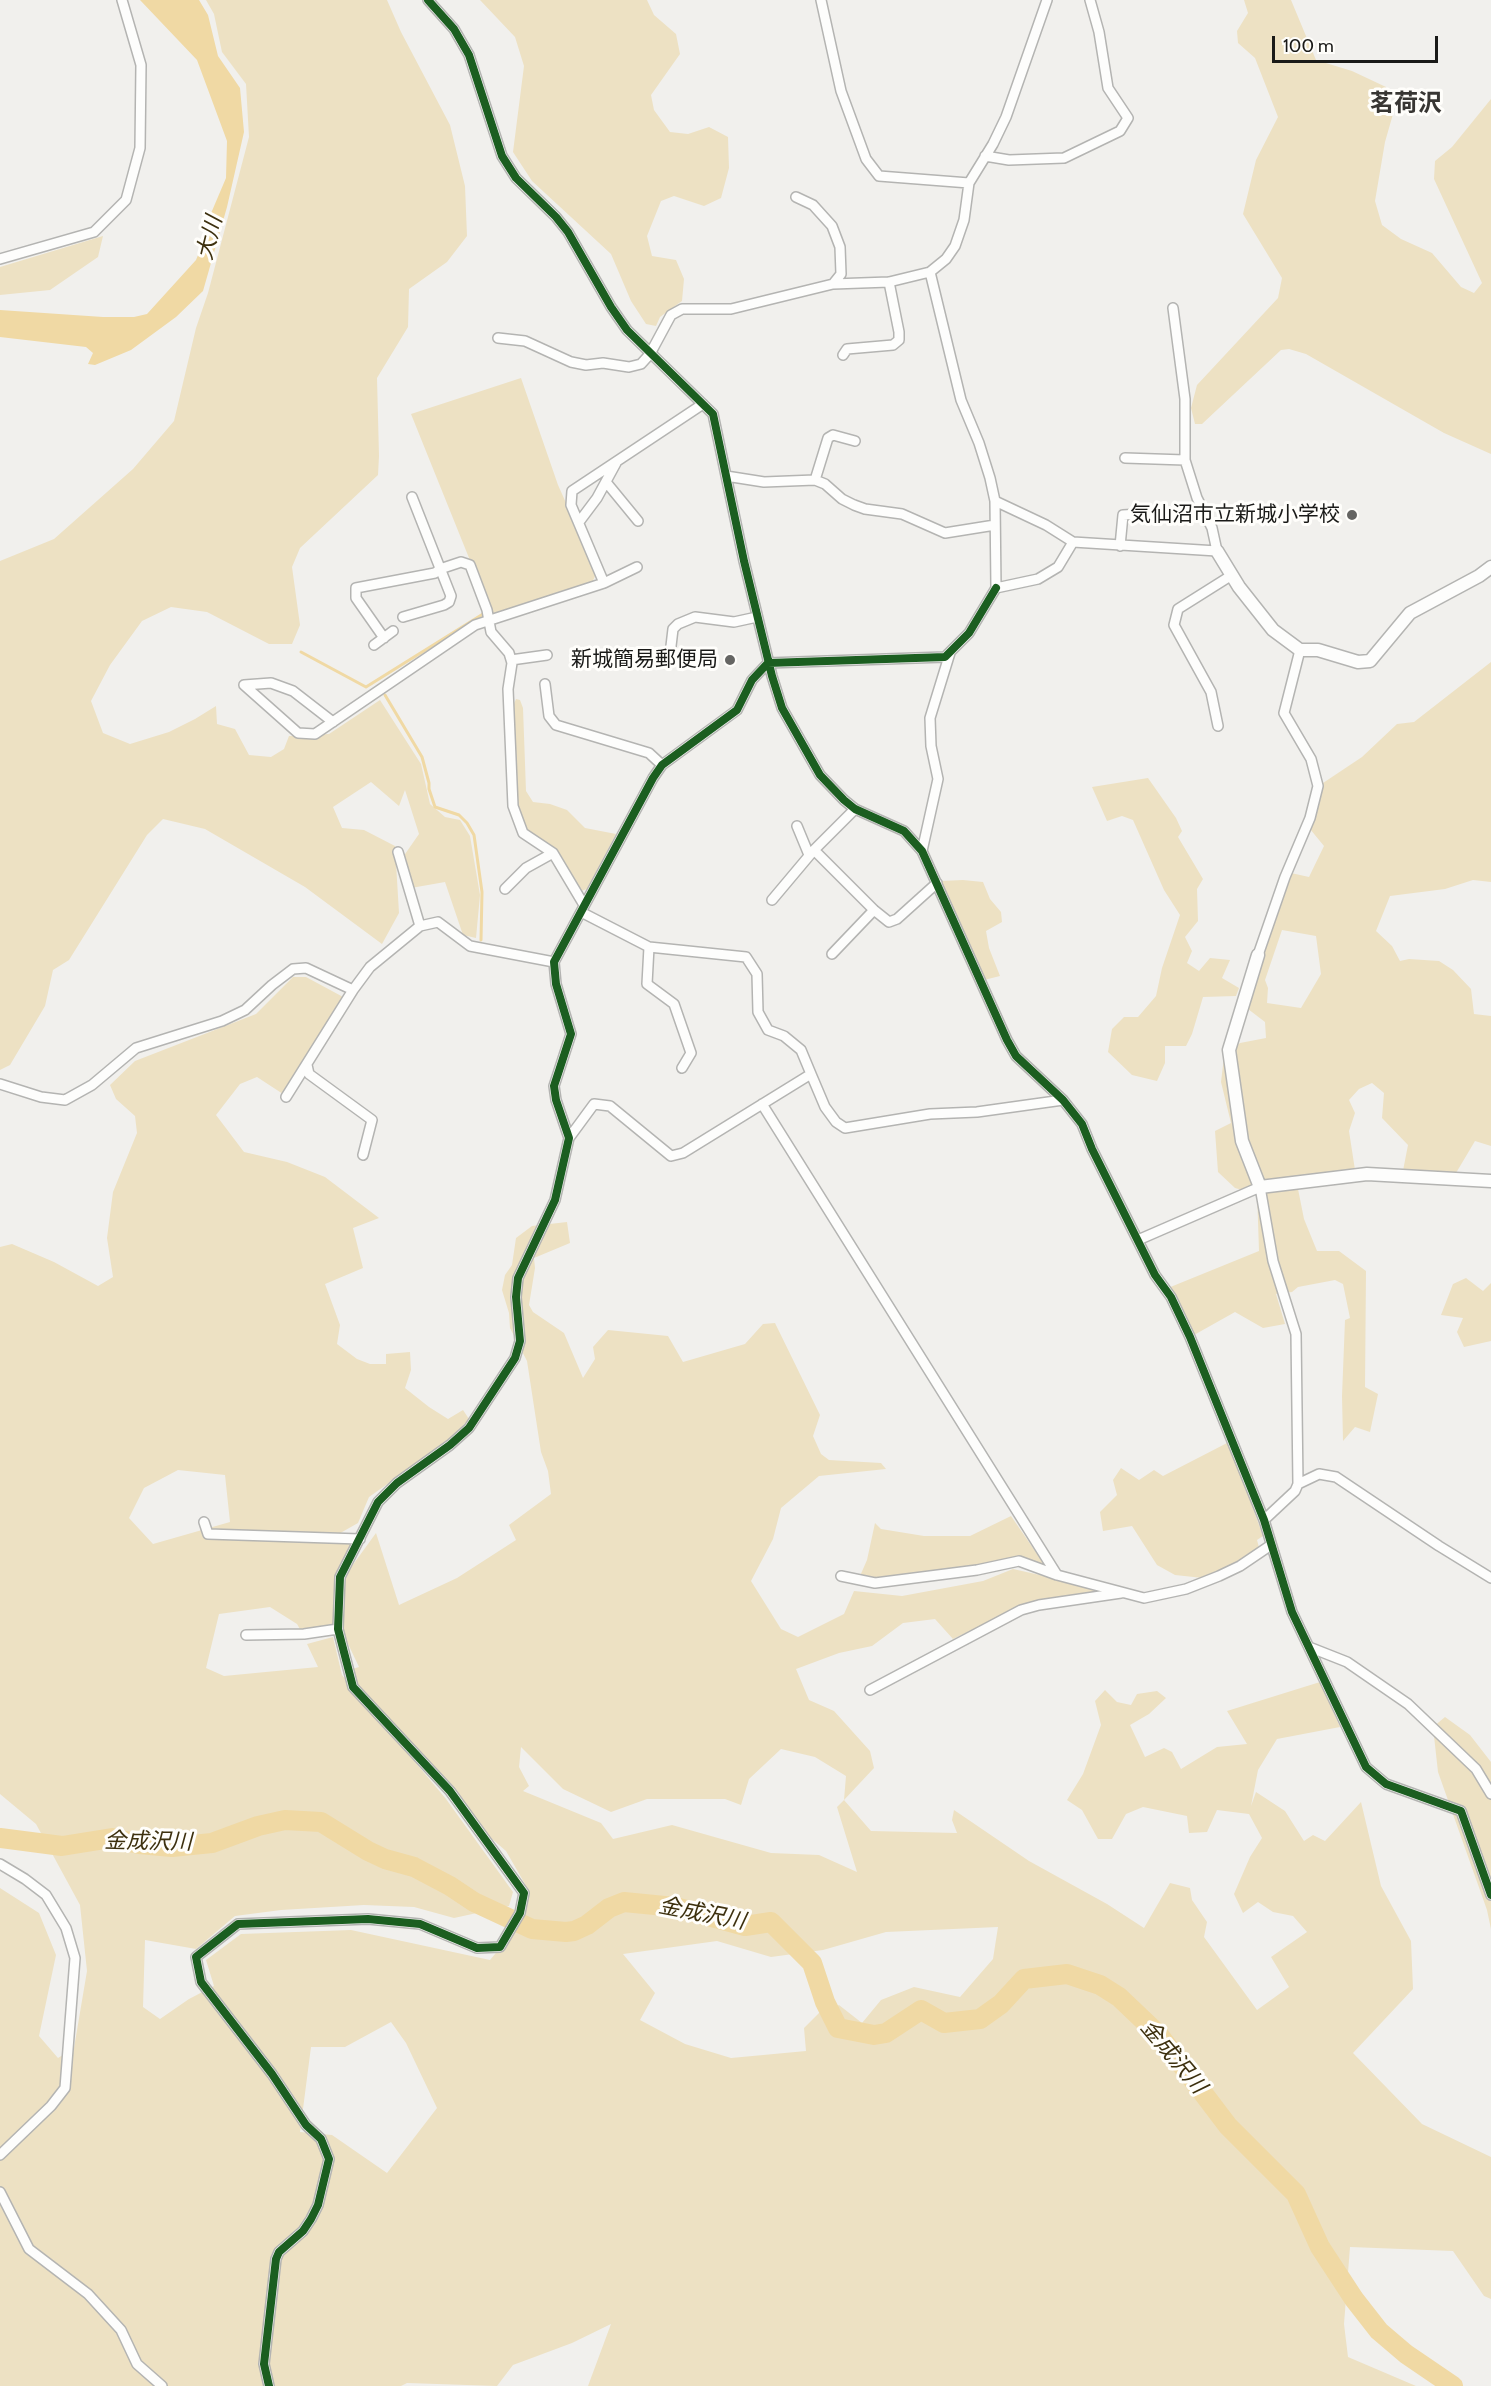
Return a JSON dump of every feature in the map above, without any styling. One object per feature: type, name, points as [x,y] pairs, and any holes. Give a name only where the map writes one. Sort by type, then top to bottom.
[{"type":"street","points":[[0,259],[94,232],[126,200],[140,148],[141,65],[122,0]]},
{"type":"street","points":[[428,0],[454,29],[469,55],[501,156],[516,178],[568,232],[611,307],[627,330],[713,414],[757,617],[782,708],[820,775],[855,809],[904,831],[922,851],[1007,1040],[1016,1056],[1063,1101],[1082,1124],[1092,1149],[1155,1275],[1171,1297],[1190,1337],[1264,1520],[1292,1612],[1366,1767],[1386,1784],[1461,1811],[1491,1896]]},
{"type":"street","points":[[821,0],[841,90],[867,159],[879,176],[969,183]]},
{"type":"street","points":[[498,338],[525,341],[571,362],[629,367],[641,363],[650,354],[671,315],[682,309],[731,309],[833,284],[889,282],[930,272],[946,259],[955,246],[964,220],[969,183],[1006,117],[1047,0]]},
{"type":"street","points":[[985,156],[1009,160],[1064,158],[1120,131],[1128,118],[1108,88],[1100,32],[1090,0]]},
{"type":"street","points":[[795,197],[813,205],[832,226],[840,247],[842,274],[833,284]]},
{"type":"street","points":[[569,1138],[556,1100],[554,1086],[571,1034],[556,984],[554,962],[662,765],[737,710],[753,680],[768,663],[945,657],[969,633],[996,588],[995,501],[990,477],[961,400],[930,272]]},
{"type":"street","points":[[843,355],[848,349],[893,345],[899,340],[889,282]]},
{"type":"street","points":[[1173,308],[1185,399],[1185,460],[1197,498],[1212,528],[1217,551],[1239,587],[1273,630],[1300,650],[1318,650],[1358,662],[1370,661],[1410,613],[1479,576],[1491,567]]},
{"type":"street","points":[[604,583],[571,505],[572,492],[703,404]]},
{"type":"street","points":[[815,480],[828,438],[832,435],[855,441]]},
{"type":"street","points":[[1125,458],[1185,460]]},
{"type":"street","points":[[579,522],[618,461]]},
{"type":"street","points":[[726,476],[764,482],[815,480],[825,484],[842,499],[854,505],[865,509],[902,514],[945,532],[995,525]]},
{"type":"street","points":[[606,482],[638,521]]},
{"type":"street","points":[[403,617],[449,602],[451,596],[412,497]]},
{"type":"street","points":[[995,501],[1047,525],[1073,542],[1217,551]]},
{"type":"street","points":[[1120,546],[1123,515],[1173,512]]},
{"type":"street","points":[[996,588],[1038,579],[1058,567],[1073,542]]},
{"type":"street","points":[[384,638],[356,598],[356,588],[435,573],[461,562],[470,565],[487,610],[491,632],[509,653],[511,660],[508,689],[513,806],[523,833],[553,853],[583,909],[649,947],[746,957],[757,974],[758,1012],[768,1030],[784,1036],[801,1050],[825,1107],[836,1122],[845,1128],[930,1114],[977,1112],[1063,1101]]},
{"type":"street","points":[[333,722],[293,691],[271,683],[244,685],[298,733],[315,734],[333,722],[475,625],[604,583],[637,567]]},
{"type":"street","points":[[1218,726],[1210,692],[1174,625],[1179,609],[1232,575]]},
{"type":"street","points":[[671,646],[672,629],[695,617],[734,622],[757,617]]},
{"type":"street","points":[[374,645],[393,631]]},
{"type":"street","points":[[1264,1520],[1295,1491],[1298,1484],[1296,1334],[1273,1261],[1260,1187],[1242,1141],[1229,1050],[1258,955],[1310,818],[1318,786],[1311,759],[1284,713],[1300,650]]},
{"type":"street","points":[[922,851],[938,779],[931,746],[930,718],[951,651]]},
{"type":"street","points":[[511,660],[547,655]]},
{"type":"street","points":[[545,684],[549,716],[556,725],[649,753],[662,765]]},
{"type":"street","points":[[772,900],[812,852],[855,809]]},
{"type":"street","points":[[797,826],[812,852],[889,922],[897,919],[937,883]]},
{"type":"street","points":[[398,852],[420,926]]},
{"type":"street","points":[[505,889],[526,868],[553,853]]},
{"type":"street","points":[[832,954],[874,910]]},
{"type":"street","points":[[286,1097],[370,967],[420,926],[438,922],[470,946],[554,962]]},
{"type":"street","points":[[649,947],[646,984],[674,1004],[691,1053],[682,1068]]},
{"type":"street","points":[[0,1084],[41,1097],[65,1100],[92,1085],[136,1048],[222,1021],[245,1010],[293,969],[306,968],[353,990]]},
{"type":"street","points":[[307,1065],[309,1074],[372,1120],[363,1155]]},
{"type":"street","points":[[269,2386],[264,2364],[276,2259],[279,2252],[303,2231],[311,2219],[318,2205],[329,2159],[321,2139],[306,2125],[272,2074],[201,1982],[196,1956],[238,1924],[368,1919],[420,1924],[477,1948],[500,1947],[520,1913],[524,1893],[450,1791],[353,1686],[338,1629],[340,1577],[378,1502],[397,1483],[450,1445],[469,1428],[514,1358],[520,1341],[516,1297],[518,1278],[555,1200],[569,1138],[594,1104],[610,1106],[671,1156],[683,1153],[811,1074]]},
{"type":"street","points":[[762,1104],[1057,1575]]},
{"type":"street","points":[[1138,1240],[1260,1187],[1367,1174],[1491,1181]]},
{"type":"street","points":[[1298,1484],[1318,1474],[1336,1477],[1438,1546],[1491,1578]]},
{"type":"street","points":[[204,1522],[208,1533],[360,1539]]},
{"type":"street","points":[[841,1575],[874,1583],[977,1570],[1019,1561],[1057,1575],[1144,1598],[1186,1589],[1240,1566],[1270,1545]]},
{"type":"street","points":[[870,1690],[1021,1610],[1039,1605],[1127,1593]]},
{"type":"street","points":[[246,1635],[304,1634],[338,1629]]},
{"type":"street","points":[[1309,1647],[1347,1662],[1408,1704],[1476,1769],[1491,1794]]},
{"type":"street","points":[[0,1864],[46,1895],[66,1928],[75,1958],[65,2088],[51,2106],[0,2155]]},
{"type":"street","points":[[0,2192],[29,2249],[88,2294],[121,2330],[137,2364],[162,2386]]},
{"type":"shaded area","points":[[206,0],[387,0],[401,32],[450,125],[465,186],[467,236],[447,262],[409,289],[408,327],[377,378],[378,475],[300,548],[292,567],[300,625],[292,644],[269,644],[207,612],[171,607],[142,621],[110,665],[91,701],[103,733],[130,744],[169,732],[216,706],[217,724],[235,729],[249,755],[271,757],[284,749],[289,736],[329,734],[380,700],[421,764],[430,804],[445,817],[460,820],[470,836],[480,895],[476,938],[463,935],[445,882],[411,888],[403,857],[419,834],[405,790],[399,806],[371,782],[333,807],[342,828],[364,830],[395,846],[399,913],[382,944],[305,887],[205,829],[163,819],[147,835],[69,960],[53,970],[45,1006],[10,1065],[0,1070],[0,561],[54,539],[133,469],[174,421],[196,328],[208,293],[249,137],[246,84],[222,52],[214,14]]},
{"type":"shaded area","points":[[480,0],[647,0],[654,15],[676,34],[680,54],[651,95],[654,110],[670,132],[688,134],[709,127],[728,137],[729,168],[721,198],[704,206],[674,196],[661,201],[647,236],[652,256],[676,260],[684,279],[682,301],[660,317],[656,326],[646,324],[631,301],[611,254],[532,181],[513,152],[524,66],[515,37]]},
{"type":"shaded area","points":[[1244,0],[1291,0],[1316,60],[1352,71],[1386,87],[1393,114],[1385,142],[1375,201],[1382,225],[1401,239],[1432,253],[1461,287],[1474,293],[1482,283],[1434,179],[1435,161],[1452,147],[1491,99],[1491,454],[1444,433],[1306,354],[1289,349],[1281,350],[1202,424],[1195,424],[1191,408],[1197,385],[1278,298],[1282,278],[1243,214],[1256,160],[1278,117],[1255,58],[1238,43],[1237,31],[1248,13]]},
{"type":"shaded area","points":[[103,236],[98,257],[50,290],[0,295],[0,267]]},
{"type":"shaded area","points":[[521,378],[558,485],[597,572],[591,585],[492,615],[411,414]]},
{"type":"shaded area","points":[[1491,662],[1491,882],[1473,880],[1445,889],[1390,896],[1376,931],[1392,946],[1400,961],[1409,959],[1439,961],[1453,970],[1471,989],[1474,1014],[1491,1016],[1491,1146],[1475,1141],[1456,1173],[1401,1181],[1408,1145],[1382,1118],[1384,1093],[1372,1083],[1359,1089],[1349,1100],[1355,1113],[1349,1131],[1355,1170],[1242,1190],[1235,1188],[1218,1172],[1215,1131],[1231,1123],[1221,1082],[1224,1057],[1240,1043],[1266,1038],[1265,1022],[1248,1009],[1291,873],[1309,877],[1324,846],[1310,829],[1323,783],[1362,757],[1397,724],[1414,722]],"holes":[[[1282,930],[1316,936],[1321,974],[1301,1008],[1267,1003],[1268,988],[1265,980]]]},
{"type":"shaded area","points":[[516,699],[520,700],[523,708],[526,791],[533,802],[550,804],[567,810],[585,828],[616,834],[587,889],[581,891],[562,857],[528,830],[520,819],[516,801],[513,706]]},
{"type":"shaded area","points":[[1148,778],[1176,818],[1182,831],[1178,837],[1203,879],[1197,889],[1198,921],[1185,937],[1192,951],[1187,963],[1199,971],[1210,958],[1230,960],[1222,978],[1239,988],[1236,996],[1203,997],[1186,1046],[1165,1046],[1165,1063],[1157,1081],[1132,1075],[1108,1052],[1112,1029],[1124,1017],[1138,1017],[1156,996],[1162,968],[1180,915],[1164,890],[1133,820],[1122,816],[1107,821],[1092,787]]},
{"type":"shaded area","points":[[941,881],[983,882],[990,899],[1001,912],[1002,922],[986,931],[989,948],[1000,976],[984,980]]},
{"type":"shaded area","points":[[293,977],[306,977],[345,998],[283,1094],[257,1077],[240,1084],[216,1115],[244,1152],[287,1162],[325,1177],[379,1218],[353,1228],[363,1268],[325,1284],[340,1325],[337,1344],[357,1359],[370,1364],[386,1364],[386,1354],[410,1352],[411,1370],[405,1388],[448,1419],[463,1410],[469,1419],[448,1441],[369,1497],[358,1523],[328,1540],[353,1544],[336,1576],[334,1625],[301,1631],[297,1624],[270,1607],[219,1614],[206,1668],[224,1676],[318,1667],[307,1644],[333,1637],[342,1675],[446,1799],[513,1892],[509,1906],[454,1918],[414,1907],[364,1905],[281,1910],[235,1916],[196,1949],[145,1940],[143,2007],[160,2019],[189,1999],[214,1986],[206,1960],[241,1934],[351,1930],[490,1960],[526,1917],[525,1884],[506,1851],[484,1832],[352,1680],[349,1670],[359,1667],[342,1631],[344,1577],[376,1533],[399,1605],[457,1578],[516,1540],[509,1525],[551,1494],[548,1471],[541,1452],[527,1361],[510,1328],[509,1313],[502,1290],[505,1275],[512,1265],[516,1238],[532,1226],[567,1222],[570,1243],[534,1258],[535,1268],[529,1305],[533,1312],[564,1333],[583,1378],[595,1359],[593,1347],[608,1330],[668,1336],[683,1362],[745,1344],[763,1324],[775,1323],[820,1415],[813,1436],[821,1454],[829,1460],[881,1463],[886,1469],[819,1476],[781,1508],[773,1539],[751,1581],[781,1629],[798,1637],[844,1614],[854,1591],[902,1596],[983,1581],[1013,1569],[1107,1590],[1023,1605],[953,1639],[935,1619],[903,1623],[872,1646],[839,1653],[796,1669],[809,1700],[834,1711],[870,1751],[874,1768],[844,1800],[871,1831],[957,1833],[952,1820],[954,1810],[1029,1861],[1107,1904],[1144,1928],[1170,1883],[1190,1888],[1192,1900],[1207,1922],[1204,1937],[1257,2010],[1289,1987],[1271,1957],[1307,1932],[1293,1916],[1273,1912],[1258,1902],[1243,1913],[1234,1894],[1250,1857],[1262,1838],[1249,1814],[1217,1810],[1207,1832],[1189,1833],[1187,1816],[1143,1807],[1126,1814],[1112,1839],[1098,1839],[1082,1810],[1067,1800],[1083,1774],[1101,1725],[1095,1701],[1105,1690],[1117,1702],[1131,1705],[1137,1694],[1157,1691],[1166,1698],[1149,1714],[1130,1725],[1145,1757],[1164,1748],[1172,1752],[1181,1769],[1217,1747],[1247,1744],[1227,1711],[1320,1682],[1340,1727],[1277,1739],[1258,1770],[1251,1806],[1256,1792],[1285,1811],[1304,1841],[1313,1835],[1325,1841],[1361,1802],[1381,1886],[1411,1941],[1413,1989],[1353,2053],[1422,2124],[1491,2157],[1491,2299],[1484,2296],[1453,2251],[1350,2247],[1344,2324],[1348,2357],[1416,2386],[588,2386],[611,2324],[572,2343],[513,2365],[497,2386],[407,2383],[401,2386],[0,2386],[0,1888],[39,1913],[56,1955],[39,2036],[58,2058],[74,2048],[87,1971],[80,1905],[36,1824],[0,1794],[0,1247],[12,1244],[54,1262],[98,1286],[113,1277],[107,1238],[113,1192],[137,1133],[135,1116],[116,1099],[110,1085],[135,1061],[256,1014]],"holes":[[[178,1470],[225,1475],[230,1522],[153,1544],[129,1518],[144,1488]],[[521,1747],[563,1789],[611,1812],[647,1799],[725,1799],[741,1805],[749,1779],[781,1749],[815,1757],[846,1776],[844,1800],[837,1807],[857,1872],[819,1855],[771,1853],[672,1825],[613,1839],[601,1823],[523,1791],[529,1786],[519,1767]],[[998,1927],[993,1959],[960,1997],[914,1987],[881,2000],[862,2023],[839,2005],[819,2013],[804,2028],[806,2051],[731,2058],[685,2044],[640,2020],[655,1993],[623,1954],[717,1941],[771,1957],[823,1950],[886,1932]],[[391,2022],[406,2043],[437,2108],[387,2173],[332,2135],[300,2132],[311,2047],[345,2047]]]},
{"type":"shaded area","points":[[1290,1184],[1298,1189],[1304,1219],[1317,1251],[1339,1251],[1366,1271],[1365,1387],[1378,1394],[1370,1432],[1355,1427],[1343,1441],[1345,1320],[1350,1318],[1343,1284],[1335,1280],[1276,1294],[1285,1324],[1263,1328],[1235,1312],[1194,1335],[1181,1306],[1168,1288],[1259,1251],[1257,1191]]},
{"type":"shaded area","points":[[1466,1278],[1483,1291],[1491,1283],[1491,1341],[1464,1347],[1457,1332],[1463,1318],[1441,1315],[1453,1284]]},
{"type":"shaded area","points":[[1229,1442],[1263,1536],[1257,1540],[1262,1558],[1203,1578],[1175,1575],[1157,1565],[1132,1526],[1103,1531],[1100,1512],[1117,1495],[1113,1480],[1121,1468],[1139,1480],[1154,1470],[1163,1476]]},
{"type":"shaded area","points":[[1011,1516],[1044,1564],[1018,1557],[952,1570],[876,1579],[860,1576],[867,1560],[875,1523],[881,1529],[924,1536],[970,1536]]},
{"type":"shaded area","points":[[1445,1717],[1470,1735],[1491,1762],[1491,1929],[1487,1910],[1438,1772],[1433,1727]]},
{"type":"water","name":"大川","points":[[140,0],[199,0],[208,15],[218,56],[240,88],[244,132],[227,207],[203,291],[176,317],[131,350],[95,365],[88,364],[93,353],[86,347],[0,337],[0,310],[103,317],[134,317],[147,314],[196,260],[205,238],[209,218],[226,178],[227,141],[197,60]]},
{"type":"waterway","points":[[301,652],[366,687],[483,614]]},
{"type":"waterway","points":[[385,695],[422,757],[435,807],[459,815],[474,835],[482,892],[481,940]]},
{"type":"waterway","name":"金成沢川","points":[[0,1838],[62,1846],[112,1838],[139,1844],[172,1847],[212,1843],[258,1826],[285,1820],[321,1822],[368,1851],[385,1859],[414,1867],[474,1902],[532,1929],[574,1931],[587,1925],[609,1908],[624,1902],[675,1907],[745,1926],[771,1922],[812,1963],[825,2002],[838,2028],[874,2035],[886,2033],[921,2010],[944,2023],[980,2019],[1001,2004],[1024,1979],[1067,1974],[1100,1985],[1119,1997],[1159,2035],[1228,2126],[1296,2194],[1320,2247],[1354,2299],[1379,2331],[1406,2354],[1453,2386]]},
{"type":"cycle path","points":[[428,0],[454,29],[469,55],[502,156],[516,178],[568,232],[611,307],[627,330],[713,414],[744,561],[782,708],[820,775],[844,800],[855,809],[904,831],[922,851],[1016,1056],[1063,1100],[1082,1124],[1092,1149],[1155,1275],[1171,1297],[1190,1337],[1264,1520],[1292,1612],[1366,1767],[1386,1784],[1461,1811],[1491,1895]]},
{"type":"cycle path","points":[[269,2386],[264,2364],[276,2259],[279,2252],[303,2231],[311,2219],[318,2205],[329,2159],[321,2139],[306,2125],[272,2074],[201,1982],[196,1957],[238,1924],[368,1919],[420,1924],[477,1948],[500,1947],[520,1913],[524,1893],[450,1791],[353,1687],[338,1629],[340,1577],[378,1502],[397,1483],[450,1445],[469,1428],[515,1358],[520,1341],[516,1297],[518,1278],[555,1200],[569,1138],[556,1100],[554,1086],[571,1034],[556,984],[554,962],[662,765],[737,710],[752,680],[768,663],[945,657],[969,633],[996,588]]},
{"type":"place","name":"気仙沼市立新城小学校","points":[[1352,515]]},
{"type":"place","name":"新城簡易郵便局","points":[[730,660]]},
{"type":"district","name":"茗荷沢","points":[[1406,104]]}]
